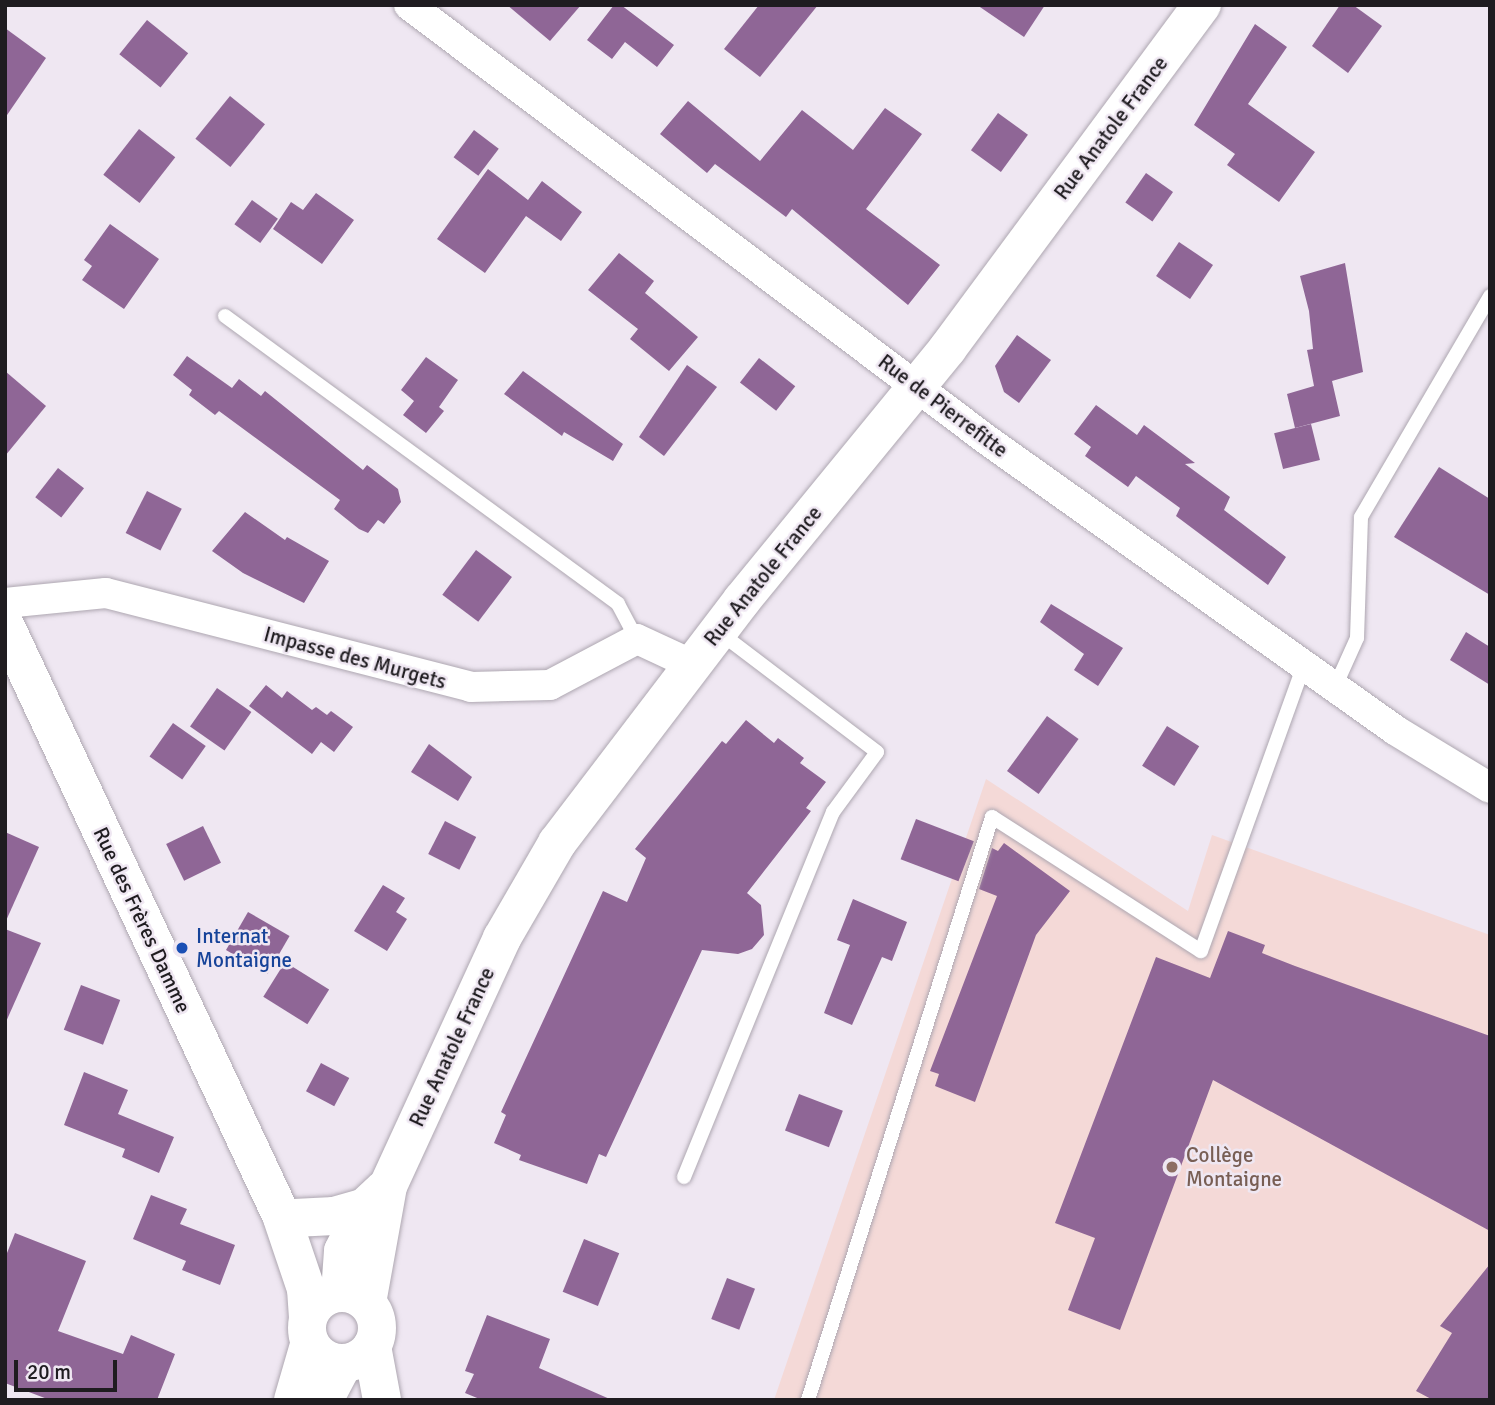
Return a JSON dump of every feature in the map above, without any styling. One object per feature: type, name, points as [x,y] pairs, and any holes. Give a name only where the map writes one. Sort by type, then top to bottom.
[{"type":"street","name":"Rue de Pierrefitte","points":[[409,5],[917,388],[1395,730],[1490,788]]},
{"type":"street","name":"Rue Anatole France","points":[[354,1298],[376,1196],[502,938],[557,843],[718,632],[917,388],[1202,5]]},
{"type":"street","name":"Impasse des Murgets","points":[[5,603],[106,593],[471,687],[550,685],[637,639]]},
{"type":"street","name":"Rue des Frères Damme","points":[[5,625],[288,1217],[306,1289],[309,1331]]},
{"type":"street","points":[[637,639],[693,664]]},
{"type":"street","points":[[288,1217],[334,1216],[376,1196]]},
{"type":"street","name":"Rue des Frères Damme","points":[[288,1217],[354,1298]]},
{"type":"street","points":[[292,1400],[309,1331],[320,1300],[354,1298],[377,1326],[324,1400]]},
{"type":"street","points":[[309,1331],[321,1357],[357,1356]]},
{"type":"street","points":[[357,1356],[357,1400]]},
{"type":"street","points":[[357,1356],[382,1400]]},
{"type":"lane","points":[[1335,687],[1357,638],[1361,517],[1490,296]]},
{"type":"lane","points":[[225,316],[618,604],[637,639]]},
{"type":"lane","points":[[684,1177],[833,812],[877,752],[718,632]]},
{"type":"lane","points":[[808,1400],[992,817],[1201,951],[1304,666]]},
{"type":"shaded area","name":"Collège Montaigne","points":[[986,779],[1188,911],[1212,835],[1490,935],[1490,1400],[774,1400]]},
{"type":"building","points":[[507,5],[581,5],[550,41]]},
{"type":"building","points":[[614,5],[621,5],[674,45],[657,67],[625,42],[612,59],[587,40]]},
{"type":"building","points":[[759,5],[818,5],[760,77],[724,49]]},
{"type":"building","points":[[977,5],[1045,5],[1024,37]]},
{"type":"building","points":[[1340,5],[1353,5],[1382,26],[1348,73],[1312,46]]},
{"type":"building","points":[[147,20],[188,53],[160,88],[119,54]]},
{"type":"building","points":[[1255,24],[1287,47],[1248,104],[1315,152],[1279,202],[1227,165],[1235,154],[1194,125]]},
{"type":"building","points":[[5,28],[46,58],[5,118]]},
{"type":"building","points":[[230,96],[265,124],[230,167],[195,139]]},
{"type":"building","points":[[688,101],[760,161],[802,110],[853,150],[885,108],[922,134],[866,209],[940,265],[908,305],[792,209],[786,217],[715,164],[707,173],[660,134]]},
{"type":"building","points":[[998,113],[1028,135],[1001,172],[971,150]]},
{"type":"building","points":[[139,129],[175,157],[140,203],[103,175]]},
{"type":"building","points":[[474,130],[499,149],[478,176],[454,157]]},
{"type":"building","points":[[488,169],[528,200],[542,181],[582,212],[561,241],[526,216],[485,273],[437,239]]},
{"type":"building","points":[[1146,173],[1173,192],[1152,221],[1125,202]]},
{"type":"building","points":[[316,193],[354,220],[322,264],[273,229],[291,202],[303,210]]},
{"type":"building","points":[[252,200],[278,219],[260,243],[234,224]]},
{"type":"building","points":[[110,224],[159,259],[124,309],[82,280],[92,266],[84,260]]},
{"type":"building","points":[[1179,242],[1213,265],[1190,299],[1156,276]]},
{"type":"building","points":[[619,253],[654,281],[645,293],[698,337],[669,371],[630,339],[638,329],[588,290]]},
{"type":"building","points":[[1345,263],[1363,372],[1332,381],[1340,416],[1295,428],[1287,394],[1314,386],[1307,350],[1313,349],[1309,311],[1300,276]]},
{"type":"building","points":[[1017,335],[1051,360],[1019,403],[1004,392],[995,366]]},
{"type":"building","points":[[187,356],[232,388],[239,379],[261,396],[265,391],[363,470],[367,465],[398,489],[401,502],[384,524],[378,520],[368,533],[359,529],[334,509],[340,500],[219,411],[215,415],[189,395],[192,390],[173,375]]},
{"type":"building","points":[[426,357],[458,380],[439,407],[444,411],[426,433],[403,415],[414,401],[401,390]]},
{"type":"building","points":[[759,358],[795,386],[776,411],[740,382]]},
{"type":"building","points":[[687,365],[717,387],[664,456],[639,437]]},
{"type":"building","points":[[5,371],[46,406],[5,456]]},
{"type":"building","points":[[523,371],[623,444],[613,461],[564,432],[562,436],[504,394]]},
{"type":"building","points":[[1096,405],[1137,435],[1144,425],[1195,463],[1185,464],[1230,497],[1224,510],[1286,557],[1268,585],[1176,516],[1180,508],[1136,476],[1128,487],[1085,456],[1091,447],[1074,434]]},
{"type":"building","points":[[1311,424],[1320,460],[1283,469],[1274,433]]},
{"type":"building","points":[[1439,467],[1490,499],[1490,595],[1394,537]]},
{"type":"building","points":[[58,468],[84,488],[61,517],[35,497]]},
{"type":"building","points":[[147,491],[182,509],[160,551],[126,533]]},
{"type":"building","points":[[245,512],[285,540],[287,537],[329,561],[304,603],[243,573],[212,551]]},
{"type":"building","points":[[476,550],[512,577],[478,622],[442,595]]},
{"type":"building","points":[[1051,604],[1123,648],[1098,686],[1074,670],[1084,654],[1040,622]]},
{"type":"building","points":[[1466,632],[1490,647],[1490,685],[1450,660]]},
{"type":"building","points":[[266,685],[282,698],[287,691],[312,710],[316,707],[327,715],[331,711],[353,727],[334,752],[321,742],[312,754],[249,706]]},
{"type":"building","points":[[217,688],[251,712],[224,751],[190,727]]},
{"type":"building","points":[[1047,716],[1079,739],[1039,794],[1007,771]]},
{"type":"building","points":[[746,720],[774,743],[778,738],[804,758],[800,763],[826,782],[806,808],[811,811],[747,893],[761,905],[764,935],[752,949],[738,954],[702,950],[606,1157],[599,1154],[587,1184],[519,1160],[521,1155],[494,1143],[506,1115],[501,1112],[603,891],[627,902],[646,858],[635,849],[722,741],[726,744]]},
{"type":"building","points":[[173,723],[206,746],[182,780],[149,757]]},
{"type":"building","points":[[1167,726],[1199,746],[1174,786],[1142,766]]},
{"type":"building","points":[[429,744],[472,777],[458,801],[411,772]]},
{"type":"building","points":[[916,819],[974,841],[958,881],[901,859]]},
{"type":"building","points":[[445,821],[476,837],[459,870],[428,854]]},
{"type":"building","points":[[203,826],[221,863],[184,881],[166,844]]},
{"type":"building","points":[[5,832],[39,847],[5,923]]},
{"type":"building","points":[[1004,843],[1070,891],[1036,935],[975,1102],[935,1086],[939,1074],[930,1071],[997,896],[979,889],[992,848],[998,851]]},
{"type":"building","points":[[383,885],[405,898],[396,912],[407,919],[387,951],[354,931]]},
{"type":"building","points":[[853,899],[907,922],[892,961],[882,957],[852,1025],[824,1013],[850,945],[837,940]]},
{"type":"building","points":[[248,912],[290,936],[268,974],[226,950]]},
{"type":"building","points":[[5,929],[41,943],[5,1024]]},
{"type":"building","points":[[1228,931],[1265,945],[1262,953],[1490,1036],[1490,1231],[1213,1080],[1120,1330],[1068,1310],[1095,1238],[1055,1223],[1156,957],[1210,978]]},
{"type":"building","points":[[285,962],[329,990],[307,1024],[263,997]]},
{"type":"building","points":[[81,985],[120,1000],[103,1045],[64,1030]]},
{"type":"building","points":[[321,1063],[349,1078],[334,1106],[306,1091]]},
{"type":"building","points":[[84,1072],[128,1090],[118,1114],[174,1137],[159,1173],[122,1157],[125,1149],[64,1125]]},
{"type":"building","points":[[799,1094],[843,1111],[829,1147],[785,1130]]},
{"type":"building","points":[[151,1195],[187,1209],[180,1224],[235,1245],[220,1285],[182,1270],[186,1261],[133,1239]]},
{"type":"building","points":[[15,1233],[86,1261],[58,1331],[123,1354],[131,1335],[175,1354],[157,1400],[50,1400],[5,1383],[5,1258]]},
{"type":"building","points":[[584,1239],[619,1253],[598,1306],[563,1292]]},
{"type":"building","points":[[1490,1264],[1490,1400],[1433,1400],[1416,1391],[1452,1333],[1440,1326]]},
{"type":"building","points":[[727,1278],[755,1289],[739,1330],[711,1319]]},
{"type":"building","points":[[487,1315],[550,1339],[539,1368],[612,1400],[482,1400],[465,1393],[474,1374],[465,1371]]},
{"type":"place","name":"Internat Montaigne","points":[[182,948]]},
{"type":"place","name":"Collège Montaigne","points":[[1172,1167]]}]
